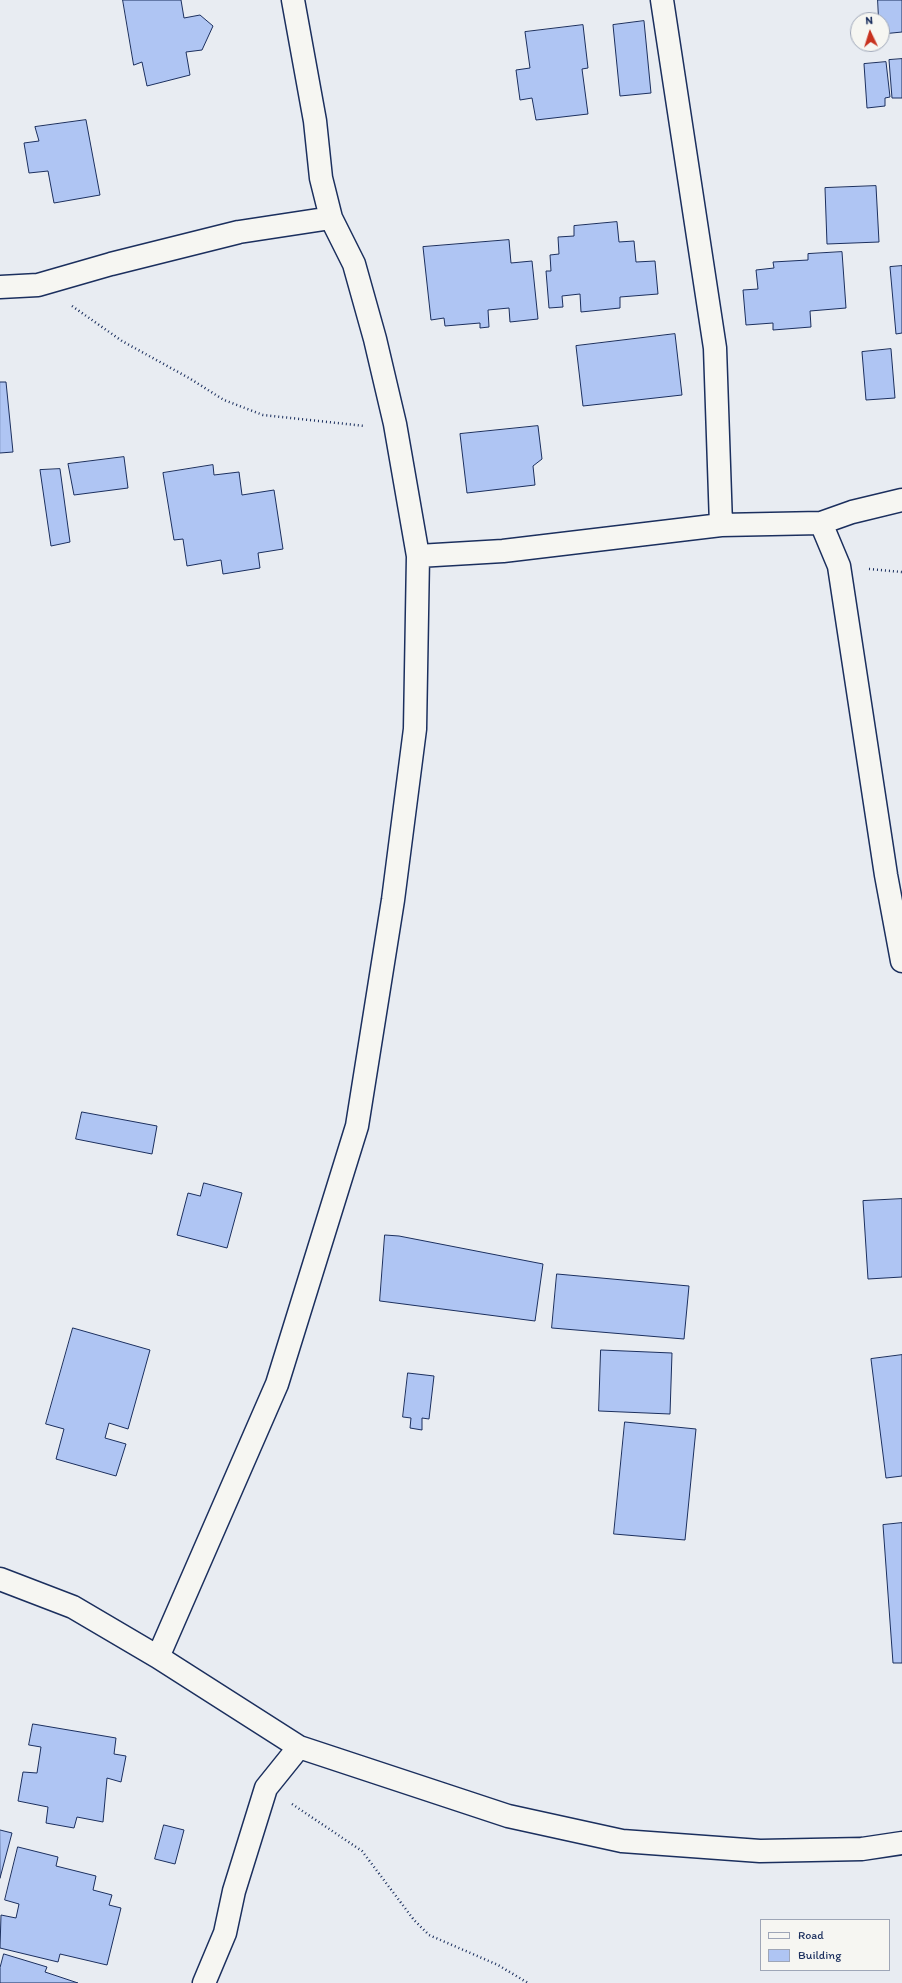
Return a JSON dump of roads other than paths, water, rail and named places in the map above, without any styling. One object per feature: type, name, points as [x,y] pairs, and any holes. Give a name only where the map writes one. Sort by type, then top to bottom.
[{"type":"street","points":[[158,1657],[278,1384],[357,1126],[393,900],[415,729],[418,556],[395,424],[375,338],[354,264],[331,218],[321,178],[315,121],[293,0]]},
{"type":"street","points":[[662,0],[715,348],[721,525]]},
{"type":"street","points":[[0,287],[38,285],[111,264],[239,232],[331,218]]},
{"type":"street","points":[[418,556],[503,551],[721,525],[821,524],[852,512],[902,500]]},
{"type":"street","points":[[821,524],[839,566],[886,875],[902,960]]},
{"type":"street","points":[[0,1579],[73,1607],[158,1657],[299,1746],[508,1816],[622,1841],[760,1851],[862,1849],[902,1843]]},
{"type":"street","points":[[204,1983],[225,1933],[234,1891],[266,1788],[299,1746]]}]
